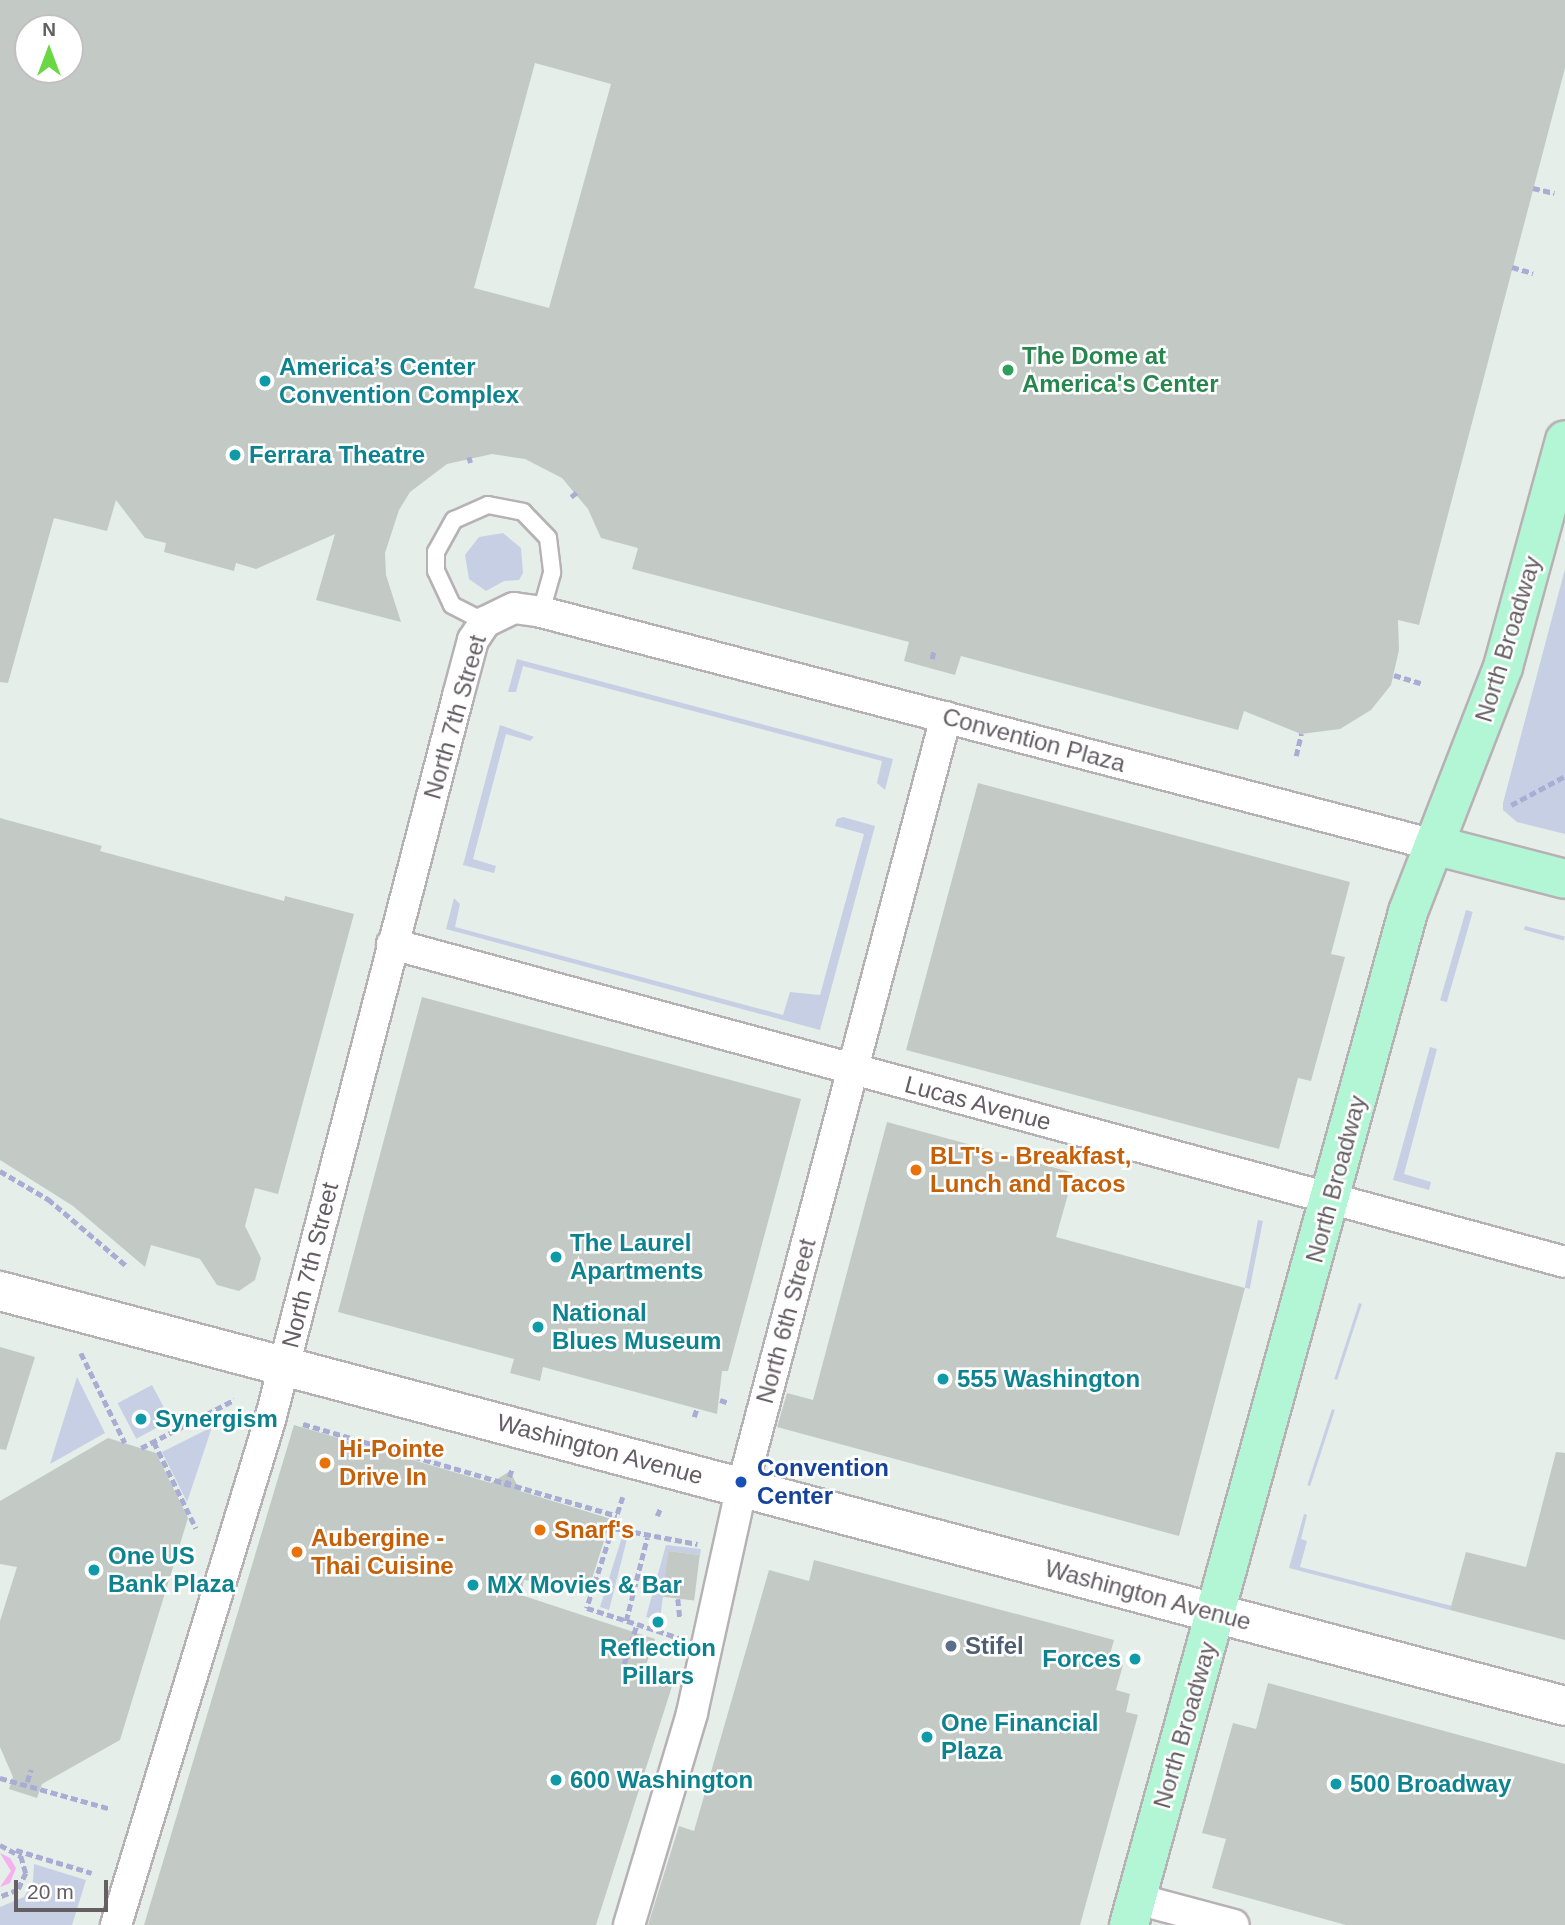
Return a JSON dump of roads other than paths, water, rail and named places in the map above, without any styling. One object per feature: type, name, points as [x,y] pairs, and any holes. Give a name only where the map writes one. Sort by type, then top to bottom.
[{"type":"main road","name":"North Broadway","points":[[1133,1912],[1408,912],[1503,667],[1565,440]]},
{"type":"main road","name":"Convention Plaza","points":[[1434,845],[1565,879]]},
{"type":"main road","name":"Washington Avenue","points":[[0,1291],[1565,1706]]},
{"type":"street","name":"Convention Plaza","points":[[493,616],[541,612],[1434,845]]},
{"type":"street","name":"North 7th Street","points":[[116,1925],[284,1366],[391,944],[473,640],[493,616]]},
{"type":"street","name":"North 6th Street","points":[[629,1925],[692,1713],[742,1487],[946,717]]},
{"type":"street","name":"Lucas Avenue","points":[[391,944],[1565,1262]]},
{"type":"street","points":[[1133,1912],[1234,1925]]},
{"type":"lane","points":[[493,616],[452,605],[441,589],[436,562],[443,534],[454,520],[488,505],[523,512],[548,538],[552,573],[541,612]]},
{"type":"place","name":"The Dome at America's Center","points":[[1008,370]]},
{"type":"place","name":"America’s Center Convention Complex","points":[[265,381]]},
{"type":"place","name":"Ferrara Theatre","points":[[235,455]]},
{"type":"place","name":"BLT's - Breakfast, Lunch and Tacos","points":[[916,1170]]},
{"type":"place","name":"The Laurel Apartments","points":[[556,1257]]},
{"type":"place","name":"National Blues Museum","points":[[538,1327]]},
{"type":"place","name":"555 Washington","points":[[943,1379]]},
{"type":"place","name":"Synergism","points":[[141,1419]]},
{"type":"place","name":"Hi-Pointe Drive In","points":[[325,1463]]},
{"type":"place","name":"Convention Center","points":[[741,1482]]},
{"type":"place","name":"Snarf's","points":[[540,1530]]},
{"type":"place","name":"Aubergine - Thai Cuisine","points":[[297,1552]]},
{"type":"place","name":"One US Bank Plaza","points":[[94,1570]]},
{"type":"place","name":"MX Movies & Bar","points":[[473,1585]]},
{"type":"place","name":"Reflection Pillars","points":[[658,1622]]},
{"type":"place","name":"Stifel","points":[[951,1646]]},
{"type":"place","name":"Forces","points":[[1135,1659]]},
{"type":"place","name":"One Financial Plaza","points":[[927,1737]]},
{"type":"place","name":"600 Washington","points":[[556,1780]]},
{"type":"place","name":"500 Broadway","points":[[1336,1784]]}]
